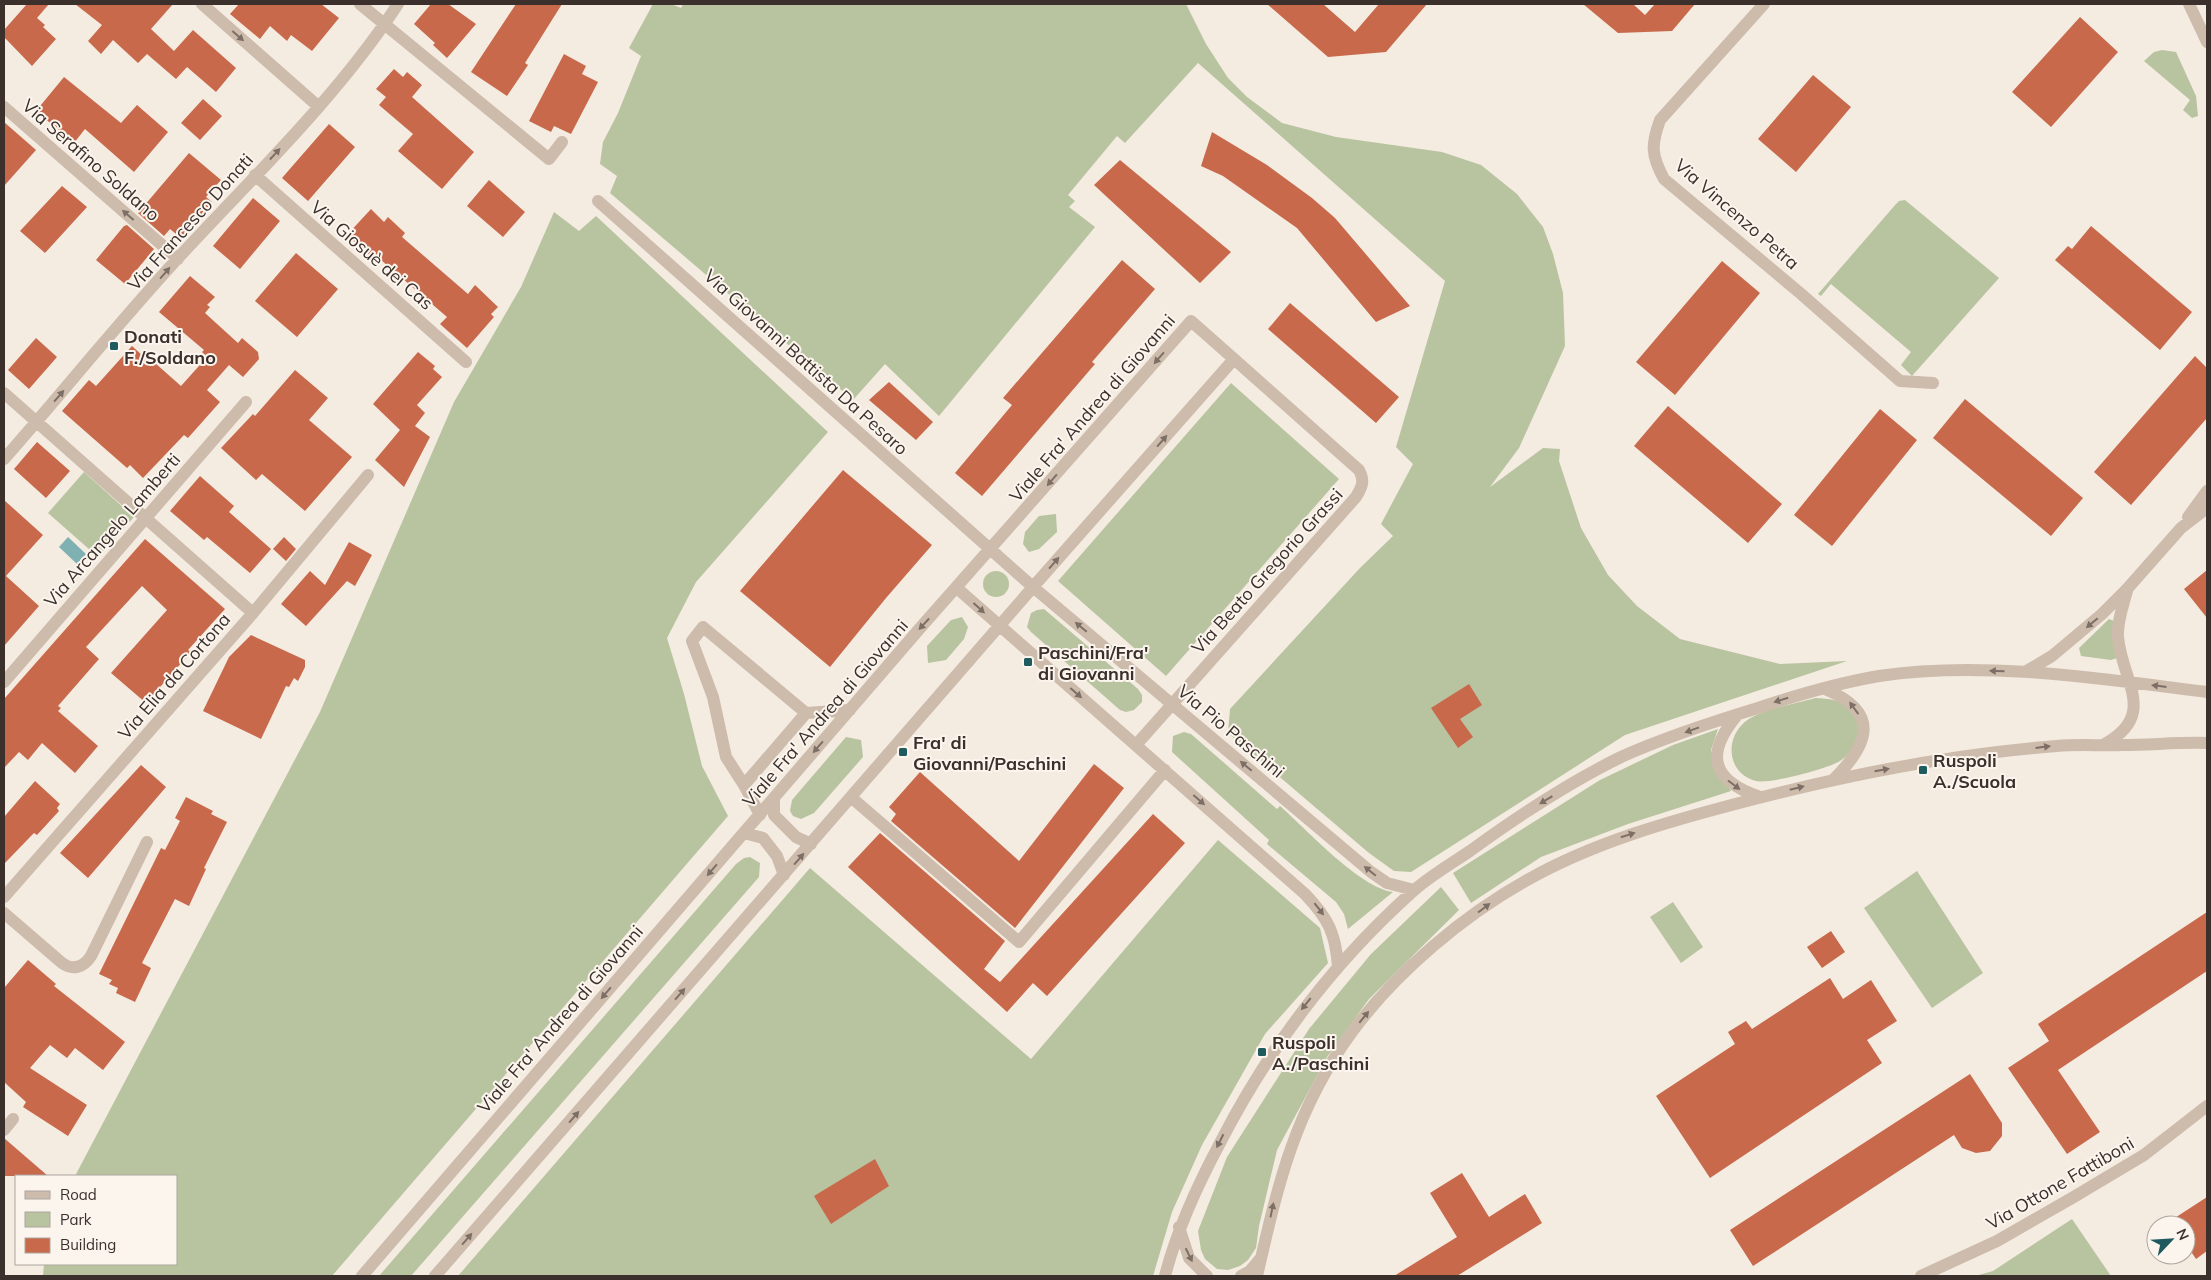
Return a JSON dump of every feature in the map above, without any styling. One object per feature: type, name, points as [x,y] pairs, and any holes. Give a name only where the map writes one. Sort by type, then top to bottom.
[{"type":"street","points":[[202,4],[319,107]]},
{"type":"street","points":[[360,4],[549,159],[562,142]]},
{"type":"street","name":"Via Francesco Donati","points":[[4,460],[178,258],[319,107],[398,4]]},
{"type":"street","name":"Via Vincenzo Petra","points":[[1764,4],[1660,120],[1653,140],[1654,160],[1664,179],[1794,288],[1900,381],[1933,384]]},
{"type":"street","points":[[2189,4],[2207,42]]},
{"type":"street","name":"Via Serafino Soldano","points":[[4,107],[178,258]]},
{"type":"street","name":"Via Giosuè dei Cas","points":[[255,176],[466,362]]},
{"type":"street","name":"Via Giovanni Battista Da Pesaro","points":[[598,201],[1033,587]]},
{"type":"street","name":"Viale Fra' Andrea di Giovanni","points":[[362,1276],[850,710],[1191,321],[1234,359]]},
{"type":"street","points":[[435,1276],[852,798],[1033,587],[1234,359]]},
{"type":"street","name":"Via Beato Gregorio Grassi","points":[[1136,745],[1356,497],[1362,485],[1363,477],[1360,470],[1234,359]]},
{"type":"street","points":[[4,394],[253,613]]},
{"type":"street","name":"Via Arcangelo Lamberti","points":[[4,682],[246,402]]},
{"type":"street","name":"Via Elia da Cortona","points":[[4,897],[253,613],[368,475]]},
{"type":"street","points":[[2025,672],[2060,650],[2128,589],[2181,528],[2207,491]]},
{"type":"street","points":[[2181,528],[2207,508]]},
{"type":"street","name":"Via Pio Paschini","points":[[1033,587],[1371,872],[1387,883],[1414,890]]},
{"type":"street","points":[[958,588],[1312,900],[1333,932],[1337,948],[1338,967]]},
{"type":"street","points":[[2102,745],[2123,732],[2132,719],[2134,705],[2118,630],[2128,589]]},
{"type":"street","points":[[760,815],[726,757],[713,697],[692,640],[703,627],[806,713],[850,710]]},
{"type":"street","points":[[1164,1276],[1179,1227],[1197,1186],[1242,1100],[1291,1023],[1338,967],[1414,890],[1523,814],[1594,771],[1649,746],[1738,714],[1879,676],[1961,671],[2025,672],[2130,682],[2207,692]]},
{"type":"street","points":[[1826,689],[1844,697],[1852,704],[1862,721],[1862,742],[1855,756],[1834,779]]},
{"type":"street","points":[[744,785],[806,713]]},
{"type":"street","points":[[1738,714],[1719,740],[1717,757],[1723,774],[1733,786],[1761,797]]},
{"type":"street","points":[[1258,1276],[1282,1171],[1309,1103],[1324,1075],[1353,1030],[1398,980],[1464,923],[1492,902],[1540,873],[1615,840],[1761,797],[1834,779],[1932,761],[2059,745],[2207,743]]},
{"type":"street","points":[[852,798],[1019,942],[1165,770]]},
{"type":"street","points":[[774,799],[774,815],[796,837],[811,844]]},
{"type":"street","points":[[744,833],[763,838],[777,856],[784,875]]},
{"type":"street","points":[[4,913],[62,964],[72,968],[78,967],[91,956],[147,842]]},
{"type":"street","name":"Via Ottone Fattiboni","points":[[1921,1276],[1997,1241],[2072,1198],[2144,1155],[2207,1106]]},
{"type":"street","points":[[4,1130],[14,1119]]},
{"type":"street","points":[[1179,1227],[1189,1258],[1207,1276]]},
{"type":"street","points":[[1240,1276],[1250,1271],[1262,1257]]},
{"type":"green space","points":[[653,4],[671,4],[681,8],[683,4],[1186,4],[1206,44],[1228,78],[1247,97],[1282,123],[1336,137],[1442,152],[1481,165],[1517,194],[1543,227],[1553,254],[1563,293],[1565,346],[1519,448],[1490,487],[1543,448],[1560,449],[1559,461],[1581,528],[1608,575],[1637,606],[1680,639],[1780,664],[1847,661],[1625,735],[1411,872],[1394,871],[1369,853],[1228,733],[1230,709],[1360,568],[1393,536],[1381,524],[1413,464],[1396,447],[1445,281],[1198,63],[1125,143],[1117,136],[1068,195],[1075,201],[1069,207],[1095,227],[939,416],[885,364],[853,400],[610,193],[617,176],[600,164],[603,142],[618,113],[641,56],[629,48]]},
{"type":"green space","points":[[2162,50],[2176,52],[2196,96],[2198,116],[2192,118],[2183,110],[2190,100],[2144,61],[2154,52]]},
{"type":"green space","points":[[1905,200],[1999,278],[1912,376],[1901,365],[1911,352],[1831,284],[1821,296],[1818,294],[1896,204],[1899,201]]},
{"type":"green space","points":[[554,212],[579,231],[596,216],[828,432],[696,582],[667,638],[684,694],[702,766],[728,816],[332,1276],[43,1276],[44,1265],[178,1265],[178,1175],[76,1175],[320,712],[454,402],[521,287]]},
{"type":"green space","points":[[1231,383],[1339,479],[1166,676],[1058,581]]},
{"type":"green space","points":[[84,472],[134,517],[98,557],[48,513]]},
{"type":"green space","points":[[1056,514],[1057,532],[1039,549],[1029,552],[1023,544],[1025,532],[1039,516]]},
{"type":"green space","points":[[996,571],[1006,574],[1009,584],[1006,594],[996,597],[986,594],[983,584],[986,574]]},
{"type":"green space","points":[[1044,609],[1138,689],[1142,695],[1142,702],[1134,710],[1126,712],[1120,710],[1031,632],[1027,627],[1031,613]]},
{"type":"green space","points":[[962,617],[968,627],[964,639],[946,660],[928,663],[927,646],[951,620]]},
{"type":"green space","points":[[2109,619],[2114,621],[2117,658],[2111,660],[2081,656],[2079,648]]},
{"type":"green space","points":[[1815,698],[1841,702],[1847,706],[1855,717],[1862,735],[1847,756],[1823,768],[1773,780],[1756,781],[1746,777],[1739,771],[1734,763],[1732,746],[1739,728],[1746,721],[1770,710]]},
{"type":"green space","points":[[1718,729],[1711,750],[1716,765],[1731,791],[1628,824],[1541,857],[1471,903],[1453,873],[1600,780],[1673,745]]},
{"type":"green space","points":[[1184,732],[1191,734],[1277,809],[1280,806],[1350,869],[1365,880],[1393,892],[1348,929],[1344,914],[1336,902],[1267,844],[1269,840],[1172,752],[1173,736]]},
{"type":"green space","points":[[846,737],[861,740],[863,757],[814,813],[801,819],[793,816],[790,811],[792,800]]},
{"type":"green space","points":[[1218,840],[1320,928],[1328,963],[1265,1034],[1202,1145],[1172,1212],[1153,1276],[458,1276],[810,868],[1031,1059]]},
{"type":"green space","points":[[750,857],[760,863],[759,877],[411,1276],[379,1276],[736,864],[744,858]]},
{"type":"green space","points":[[1917,871],[1983,973],[1932,1008],[1864,908]]},
{"type":"green space","points":[[1441,887],[1459,910],[1369,999],[1327,1057],[1277,1150],[1259,1226],[1256,1248],[1248,1260],[1240,1266],[1228,1270],[1217,1269],[1205,1259],[1201,1250],[1198,1231],[1227,1157],[1309,1029],[1371,954]]},
{"type":"green space","points":[[1673,902],[1703,947],[1681,963],[1650,917]]},
{"type":"green space","points":[[2072,1219],[2111,1276],[1975,1276],[1993,1271]]},
{"type":"water","points":[[68,537],[86,554],[77,564],[59,547]]},
{"type":"building","points":[[27,4],[49,4],[37,18],[45,25],[43,27],[56,39],[32,66],[4,37],[4,30]]},
{"type":"building","points":[[75,4],[173,4],[151,29],[174,51],[193,30],[236,68],[216,92],[187,67],[176,79],[147,54],[138,63],[113,40],[101,54],[88,41],[102,25]]},
{"type":"building","points":[[239,4],[321,4],[339,18],[312,51],[291,35],[287,41],[270,26],[260,39],[230,14]]},
{"type":"building","points":[[431,4],[448,4],[476,24],[447,58],[433,45],[435,43],[414,24]]},
{"type":"building","points":[[516,4],[562,4],[525,63],[528,65],[507,96],[471,72]]},
{"type":"building","points":[[1267,4],[1323,4],[1355,32],[1379,4],[1427,4],[1386,52],[1328,57]]},
{"type":"building","points":[[1583,4],[1633,4],[1645,15],[1655,4],[1695,4],[1672,31],[1618,33]]},
{"type":"building","points":[[2080,17],[2118,52],[2051,127],[2012,92]]},
{"type":"building","points":[[564,54],[586,66],[582,74],[598,82],[571,134],[554,126],[551,132],[529,121]]},
{"type":"building","points":[[394,69],[403,77],[407,72],[422,85],[412,97],[474,152],[442,189],[398,151],[413,134],[379,105],[386,97],[376,89]]},
{"type":"building","points":[[1813,75],[1851,107],[1796,172],[1758,139]]},
{"type":"building","points":[[64,77],[121,123],[137,105],[168,132],[134,172],[85,129],[74,143],[36,111]]},
{"type":"building","points":[[203,99],[222,116],[200,140],[181,123]]},
{"type":"building","points":[[4,122],[36,150],[4,186]]},
{"type":"building","points":[[329,124],[355,147],[308,201],[282,178]]},
{"type":"building","points":[[1212,132],[1267,165],[1312,198],[1335,218],[1410,306],[1376,322],[1297,228],[1223,176],[1201,166]]},
{"type":"building","points":[[189,153],[221,180],[206,197],[212,202],[181,238],[170,229],[164,236],[138,213]]},
{"type":"building","points":[[1120,160],[1231,252],[1200,283],[1094,185]]},
{"type":"building","points":[[489,180],[525,212],[503,237],[467,206]]},
{"type":"building","points":[[62,186],[87,207],[45,253],[20,231]]},
{"type":"building","points":[[253,198],[280,221],[240,269],[213,246]]},
{"type":"building","points":[[371,209],[384,222],[388,217],[405,233],[402,237],[468,294],[475,285],[498,307],[491,314],[494,317],[467,348],[440,324],[447,317],[381,260],[378,263],[347,235]]},
{"type":"building","points":[[127,225],[154,249],[125,284],[96,260],[124,226]]},
{"type":"building","points":[[2091,226],[2192,312],[2160,350],[2055,260],[2068,246],[2072,249]]},
{"type":"building","points":[[296,253],[338,289],[297,337],[255,301]]},
{"type":"building","points":[[1122,260],[1155,289],[1092,362],[1095,364],[982,496],[955,473],[1012,405],[1003,398]]},
{"type":"building","points":[[1722,261],[1760,293],[1675,395],[1636,362]]},
{"type":"building","points":[[190,276],[215,297],[207,305],[210,307],[205,313],[238,343],[242,338],[258,352],[259,359],[243,377],[229,365],[207,390],[220,402],[188,438],[184,435],[143,478],[130,465],[127,468],[62,411],[89,380],[96,386],[132,346],[144,357],[146,355],[181,386],[207,357],[202,352],[204,350],[159,312]]},
{"type":"building","points":[[1290,303],[1399,397],[1376,423],[1268,329]]},
{"type":"building","points":[[36,338],[57,357],[29,389],[8,370]]},
{"type":"building","points":[[418,352],[435,366],[433,369],[442,377],[417,405],[425,413],[415,426],[430,437],[404,487],[375,460],[400,430],[373,404]]},
{"type":"building","points":[[2195,356],[2207,368],[2207,418],[2131,505],[2094,472]]},
{"type":"building","points":[[295,370],[328,398],[309,420],[352,457],[305,511],[262,474],[256,480],[221,448],[253,414],[255,416]]},
{"type":"building","points":[[889,382],[933,422],[916,440],[869,400]]},
{"type":"building","points":[[1965,399],[2083,498],[2051,536],[1933,438]]},
{"type":"building","points":[[1668,406],[1782,504],[1748,543],[1634,446]]},
{"type":"building","points":[[1880,409],[1917,440],[1832,546],[1794,515]]},
{"type":"building","points":[[37,442],[70,471],[46,498],[14,469]]},
{"type":"building","points":[[843,470],[932,545],[830,667],[740,591]]},
{"type":"building","points":[[200,476],[234,506],[229,512],[271,549],[250,573],[207,537],[204,540],[170,511]]},
{"type":"building","points":[[4,500],[43,535],[6,576],[39,606],[4,646]]},
{"type":"building","points":[[284,537],[296,549],[286,561],[273,549]]},
{"type":"building","points":[[145,539],[225,609],[188,650],[191,652],[146,703],[111,673],[167,610],[142,586],[86,647],[99,659],[58,706],[61,708],[58,711],[98,746],[75,773],[42,743],[28,760],[19,752],[4,768],[4,699]]},
{"type":"building","points":[[349,542],[372,555],[355,586],[347,581],[306,626],[281,604],[310,571],[325,585]]},
{"type":"building","points":[[2207,570],[2207,618],[2184,589]]},
{"type":"building","points":[[251,635],[305,660],[305,667],[298,681],[294,678],[289,687],[286,686],[261,739],[203,711],[229,657]]},
{"type":"building","points":[[1469,684],[1482,705],[1460,719],[1473,737],[1458,748],[1431,708]]},
{"type":"building","points":[[1094,764],[1124,788],[1015,928],[891,821],[896,814],[889,807],[920,772],[1019,861]]},
{"type":"building","points":[[141,765],[166,787],[88,878],[60,853]]},
{"type":"building","points":[[35,781],[60,804],[57,808],[59,811],[37,835],[34,833],[4,864],[4,817]]},
{"type":"building","points":[[186,797],[213,811],[211,814],[227,822],[204,868],[206,869],[189,906],[175,899],[142,963],[151,968],[135,1002],[116,993],[118,988],[109,984],[112,980],[99,974],[161,848],[165,850],[180,821],[175,818]]},
{"type":"building","points":[[1153,814],[1185,843],[1047,996],[1033,983],[1007,1012],[848,867],[880,833],[1005,941],[984,969],[1000,982]]},
{"type":"building","points":[[2207,912],[2207,971],[2058,1070],[2100,1132],[2067,1154],[2008,1068],[2049,1041],[2038,1024]]},
{"type":"building","points":[[1831,931],[1845,952],[1822,968],[1807,947]]},
{"type":"building","points":[[28,960],[56,984],[54,986],[125,1042],[103,1070],[75,1048],[67,1058],[50,1045],[30,1068],[87,1105],[68,1136],[23,1107],[26,1102],[4,1082],[4,988]]},
{"type":"building","points":[[1830,978],[1843,999],[1871,980],[1897,1021],[1867,1040],[1882,1063],[1710,1178],[1656,1096],[1735,1044],[1728,1032],[1746,1021],[1752,1029]]},
{"type":"building","points":[[1970,1074],[2002,1123],[2002,1136],[1990,1151],[1976,1153],[1962,1148],[1954,1135],[1753,1266],[1730,1230]]},
{"type":"building","points":[[4,1138],[47,1175],[15,1175],[4,1176]]},
{"type":"building","points":[[875,1159],[889,1186],[831,1224],[814,1196]]},
{"type":"building","points":[[1462,1173],[1489,1217],[1525,1194],[1542,1223],[1457,1276],[1394,1276],[1457,1237],[1430,1193]]},
{"type":"building","points":[[2207,1197],[2207,1251],[2196,1259],[2196,1215],[2179,1215]]},
{"type":"place","name":"Donati F./Soldano","points":[[114,346]]},
{"type":"place","name":"Paschini/Fra' di Giovanni","points":[[1028,662]]},
{"type":"place","name":"Fra' di Giovanni/Paschini","points":[[903,752]]},
{"type":"place","name":"Ruspoli A./Scuola","points":[[1923,770]]},
{"type":"place","name":"Ruspoli A./Paschini","points":[[1262,1052]]}]
